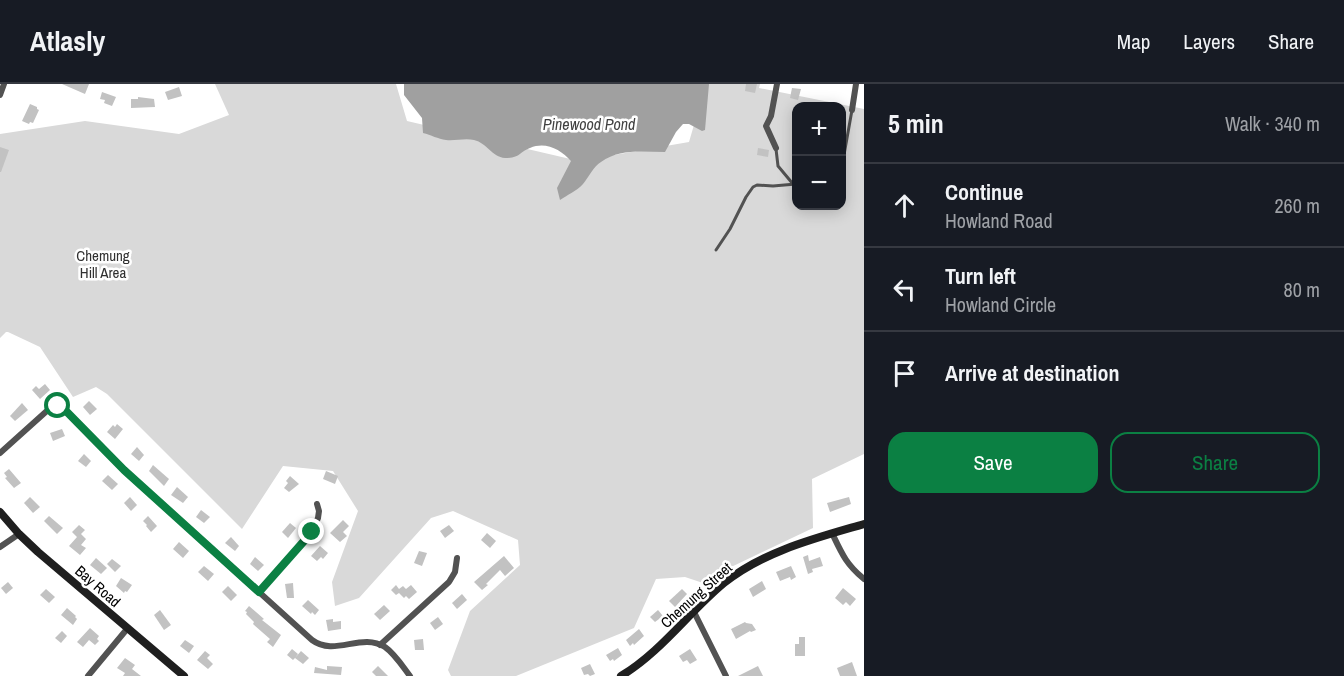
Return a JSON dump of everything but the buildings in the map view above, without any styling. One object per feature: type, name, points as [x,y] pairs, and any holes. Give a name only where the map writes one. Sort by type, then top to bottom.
[{"type":"street","points":[[0,94],[4,84]]},
{"type":"street","points":[[776,148],[765,126],[771,116],[777,84]]},
{"type":"street","points":[[852,110],[856,84]]},
{"type":"street","points":[[0,453],[49,409],[54,406],[64,409],[124,470],[312,640],[322,646],[332,647],[360,642],[380,645],[389,651],[410,676]]},
{"type":"street","points":[[259,592],[312,532],[318,518],[317,504]]},
{"type":"street","name":"Bay Road","points":[[0,512],[38,552],[184,676]]},
{"type":"street","name":"Chemung Street","points":[[621,676],[656,649],[725,583],[752,565],[779,552],[864,524]]},
{"type":"street","points":[[832,533],[843,557],[864,579]]},
{"type":"street","points":[[0,547],[19,534]]},
{"type":"street","points":[[380,645],[445,587],[455,572],[457,558]]},
{"type":"street","points":[[694,612],[726,676]]},
{"type":"street","points":[[88,676],[127,629]]},
{"type":"lane","points":[[844,156],[852,110]]},
{"type":"lane","points":[[776,148],[778,166],[792,181]]},
{"type":"lane","points":[[716,250],[753,187],[792,184]]},
{"type":"green space","name":"Chemung Hill Area","points":[[215,84],[396,84],[407,121],[579,161],[689,142],[706,84],[760,84],[759,88],[829,102],[792,102],[792,210],[846,210],[846,105],[864,109],[864,454],[812,479],[813,528],[727,569],[728,572],[712,586],[685,577],[656,579],[634,628],[516,676],[451,676],[448,670],[470,611],[520,565],[518,540],[453,511],[431,518],[359,598],[335,606],[332,582],[358,511],[333,471],[283,466],[242,529],[107,394],[96,387],[73,397],[40,347],[8,332],[0,338],[0,134],[85,121],[179,134],[229,115]]},
{"type":"water","name":"Pinewood Pond","points":[[404,84],[709,84],[705,130],[683,124],[665,152],[632,152],[608,158],[596,167],[581,186],[560,200],[557,188],[571,161],[563,153],[547,146],[536,146],[517,156],[505,158],[496,155],[474,140],[446,140],[423,133],[422,118],[404,95]]},
{"type":"route","points":[[58,406],[64,409],[124,470],[259,592],[312,532]]}]
